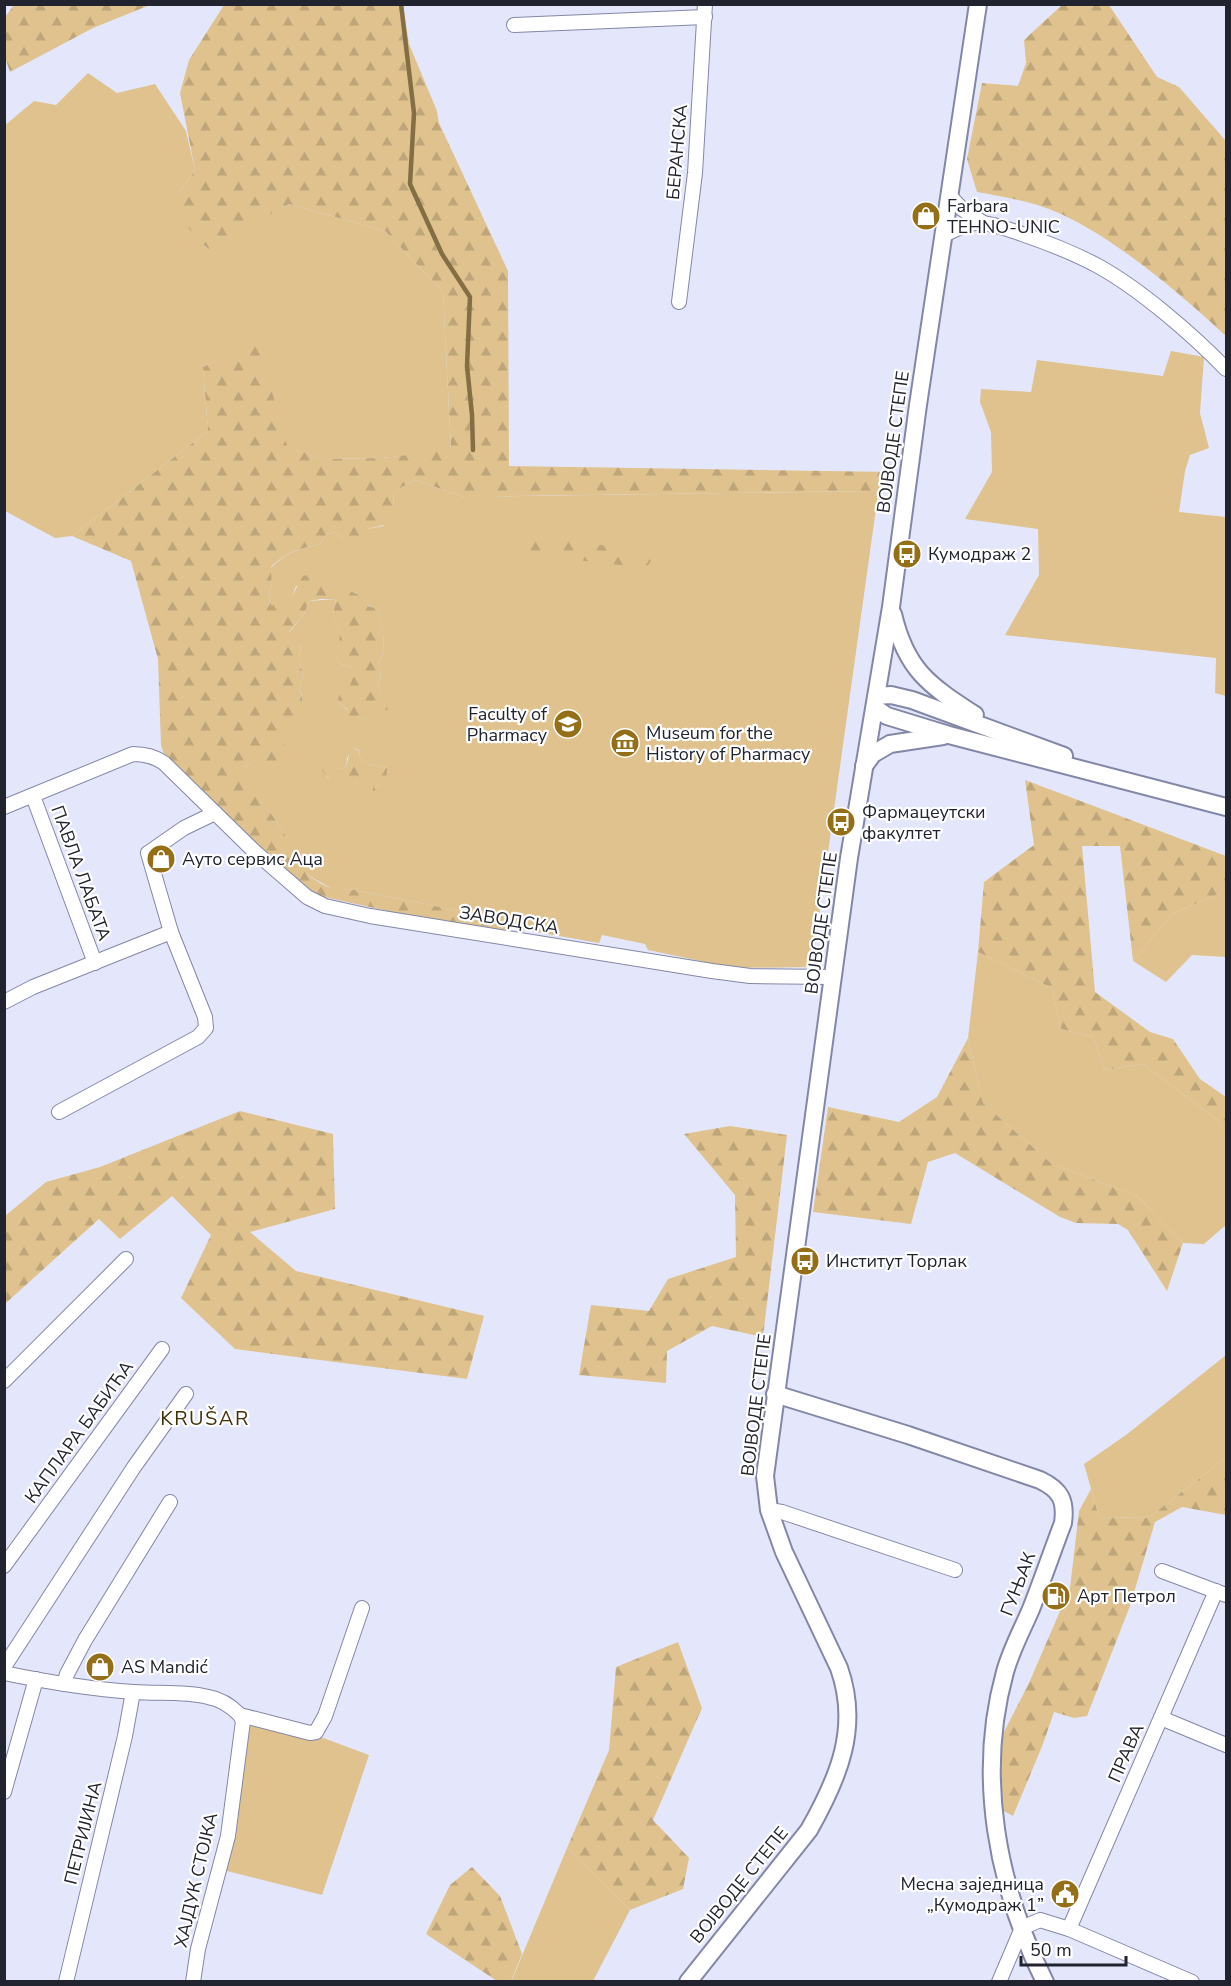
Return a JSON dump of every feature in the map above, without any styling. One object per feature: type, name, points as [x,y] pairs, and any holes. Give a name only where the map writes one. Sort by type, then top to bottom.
[{"type":"street","name":"ВОЈВОДЕ СТЕПЕ","points":[[688,1982],[809,1830],[824,1804],[839,1767],[848,1729],[847,1698],[839,1668],[792,1572],[769,1510],[765,1476],[832,978],[891,607],[915,426],[978,4]]},
{"type":"street","points":[[514,25],[705,11]]},
{"type":"street","name":"БЕРАНСКА","points":[[679,302],[695,173],[705,11]]},
{"type":"street","points":[[949,195],[962,209],[981,222],[1040,240],[1100,268],[1171,320],[1227,369]]},
{"type":"street","points":[[944,235],[960,227],[981,222]]},
{"type":"street","points":[[891,607],[903,647],[917,670],[933,687],[999,731]]},
{"type":"street","points":[[1138,785],[912,700],[891,695],[876,702],[887,716],[949,735],[1138,785],[1227,807]]},
{"type":"street","points":[[864,766],[873,754],[890,744],[949,735]]},
{"type":"street","name":"ПАВЛА ЛАБАТА","points":[[4,807],[133,754],[152,756],[164,763]]},
{"type":"street","name":"ЗАВОДСКА","points":[[164,763],[295,887],[307,897],[329,907],[370,916],[712,971],[762,976],[832,978]]},
{"type":"street","name":"ПАВЛА ЛАБАТА","points":[[33,796],[95,963]]},
{"type":"street","points":[[59,1112],[198,1037],[206,1028],[205,1017],[171,932],[148,853],[184,828],[215,813]]},
{"type":"street","points":[[4,1002],[33,987],[171,932]]},
{"type":"street","points":[[4,1381],[126,1258]]},
{"type":"street","name":"КАПЛАРА БАБИЋА","points":[[4,1566],[162,1350]]},
{"type":"street","points":[[4,1666],[134,1467],[186,1394]]},
{"type":"street","name":"ГУЊАК","points":[[775,1394],[920,1439],[1040,1480],[1059,1493],[1065,1507],[1063,1523],[1005,1673],[995,1723],[992,1790],[996,1836],[1004,1873],[1022,1928],[1045,1982]]},
{"type":"street","points":[[64,1684],[85,1640],[170,1502]]},
{"type":"street","points":[[769,1510],[782,1512],[955,1570]]},
{"type":"street","points":[[1162,1571],[1221,1593]]},
{"type":"street","name":"ПРАВА","points":[[1070,1929],[1161,1718],[1221,1593]]},
{"type":"street","points":[[4,1673],[64,1684],[133,1692],[195,1694],[211,1697],[232,1707],[240,1715],[310,1733],[316,1732],[325,1716],[362,1608]]},
{"type":"street","points":[[4,1792],[36,1679]]},
{"type":"street","name":"ПЕТРИЈИНА","points":[[66,1982],[125,1737],[133,1692]]},
{"type":"street","name":"ХАЈДУК СТОЈКА","points":[[193,1982],[198,1949],[228,1836],[243,1721],[240,1715]]},
{"type":"street","points":[[1161,1718],[1227,1745]]},
{"type":"street","points":[[999,1982],[1022,1928],[1040,1920],[1070,1929],[1192,1982]]},
{"type":"green space","points":[[1063,4],[1109,5],[1157,77],[1179,87],[1226,141],[1226,336],[1148,269],[1083,225],[1041,206],[977,192],[967,159],[982,83],[1018,86],[1026,63],[1024,40]]},
{"type":"green space","points":[[14,5],[150,5],[93,28],[10,72],[5,58],[5,17]]},
{"type":"green space","points":[[224,5],[403,5],[409,44],[437,111],[439,123],[508,271],[509,466],[892,472],[889,482],[876,491],[473,498],[415,480],[393,492],[394,508],[391,523],[368,529],[359,543],[344,539],[335,532],[327,534],[320,544],[293,552],[271,567],[272,584],[268,596],[272,606],[279,598],[291,598],[303,576],[319,572],[328,575],[325,586],[347,589],[359,595],[364,588],[369,591],[368,606],[377,609],[383,630],[384,646],[380,660],[381,677],[378,685],[388,709],[360,721],[350,719],[348,710],[338,702],[339,695],[350,684],[353,668],[338,663],[340,635],[333,615],[336,599],[309,601],[304,614],[289,632],[296,635],[301,644],[299,659],[303,675],[300,690],[303,701],[295,705],[295,718],[282,737],[287,757],[279,764],[267,763],[261,756],[244,767],[245,785],[270,812],[306,861],[306,874],[322,884],[337,889],[349,889],[491,917],[508,927],[504,934],[315,895],[285,873],[165,757],[161,745],[158,659],[131,561],[72,536],[208,431],[203,367],[258,340],[287,446],[322,459],[382,458],[451,450],[443,292],[385,231],[289,204],[208,249],[178,217],[177,196],[195,170],[180,93],[189,60]]},
{"type":"green space","points":[[88,73],[117,93],[155,84],[186,131],[195,170],[177,196],[207,249],[289,204],[385,231],[443,292],[451,451],[382,458],[322,459],[286,446],[258,341],[203,367],[208,431],[72,536],[55,538],[5,511],[4,126],[34,101],[56,105]]},
{"type":"green space","points":[[1171,351],[1204,357],[1200,413],[1209,448],[1190,455],[1185,471],[1179,512],[1226,517],[1226,696],[1215,693],[1216,658],[1005,635],[1039,575],[1038,529],[965,519],[992,472],[991,432],[980,402],[981,389],[1031,392],[1037,360],[1163,376]]},
{"type":"green space","name":"Faculty of Pharmacy","points":[[415,480],[464,497],[875,491],[880,480],[812,967],[734,968],[648,950],[645,944],[602,935],[599,943],[508,927],[491,917],[349,889],[336,891],[306,874],[270,812],[244,785],[244,767],[277,741],[289,725],[295,705],[303,700],[300,689],[303,675],[299,659],[301,644],[289,633],[304,614],[309,601],[336,599],[333,615],[340,635],[338,663],[353,668],[354,682],[338,702],[360,721],[387,709],[378,685],[381,677],[380,659],[384,646],[382,625],[377,609],[368,605],[362,597],[353,592],[329,587],[296,586],[291,599],[272,606],[268,596],[272,584],[271,568],[293,552],[320,544],[327,534],[335,532],[344,539],[368,529],[383,526],[394,508],[393,492]],"holes":[[[354,748],[359,750],[360,758],[369,764],[387,768],[377,781],[378,790],[373,790],[373,780],[364,777],[356,781],[353,786],[327,777],[334,767],[339,769],[346,767],[347,758]]]},
{"type":"green space","points":[[541,538],[561,543],[566,539],[586,545],[602,545],[619,552],[636,552],[647,556],[651,561],[646,568],[515,553],[513,540]]},
{"type":"green space","points":[[354,748],[359,751],[360,758],[369,764],[387,768],[386,784],[377,782],[378,789],[384,794],[382,799],[378,800],[370,794],[373,790],[373,780],[364,778],[356,781],[353,786],[331,779],[322,770],[327,763],[339,769],[346,767],[350,751]]},
{"type":"green space","points":[[1025,780],[1226,856],[1226,891],[1172,914],[1133,961],[1120,846],[1082,846],[1095,992],[1150,1032],[1173,1039],[1200,1079],[1226,1097],[1226,1131],[1216,1119],[1143,1064],[1105,1070],[1093,1037],[1061,1029],[1052,988],[978,952],[984,882],[1034,845]]},
{"type":"green space","points":[[1226,891],[1226,957],[1192,955],[1166,982],[1133,961],[1172,914]]},
{"type":"green space","points":[[978,952],[1052,988],[1061,1029],[1093,1037],[1105,1070],[1143,1064],[1216,1119],[1226,1131],[1226,1225],[1204,1244],[1183,1243],[1137,1196],[1052,1164],[983,1103],[968,1038]]},
{"type":"green space","points":[[968,1038],[983,1103],[1052,1164],[1137,1196],[1183,1243],[1167,1291],[1128,1230],[1118,1224],[1076,1223],[1060,1217],[955,1153],[928,1162],[911,1224],[813,1212],[828,1107],[899,1122],[937,1097]]},
{"type":"green space","points":[[240,1111],[333,1134],[335,1209],[250,1232],[296,1271],[484,1316],[467,1379],[235,1349],[181,1298],[211,1235],[172,1196],[120,1239],[99,1219],[5,1302],[5,1216],[46,1182],[100,1167]]},
{"type":"green space","points":[[730,1126],[787,1135],[763,1337],[712,1326],[667,1351],[666,1383],[579,1375],[591,1305],[649,1311],[668,1279],[736,1257],[735,1195],[684,1134]]},
{"type":"green space","points":[[1226,1355],[1226,1458],[1148,1518],[1099,1517],[1084,1464],[1126,1435]]},
{"type":"green space","points":[[1226,1458],[1226,1515],[1182,1507],[1155,1522],[1130,1606],[1087,1716],[1074,1718],[1054,1712],[1013,1816],[1000,1809],[1002,1736],[1029,1683],[1070,1588],[1079,1511],[1091,1489],[1099,1517],[1148,1518]]},
{"type":"green space","points":[[678,1642],[702,1708],[653,1820],[689,1858],[683,1889],[630,1910],[567,1848],[609,1750],[616,1667]]},
{"type":"green space","points":[[243,1721],[310,1733],[369,1755],[322,1895],[219,1869]]},
{"type":"green space","points":[[567,1848],[630,1910],[593,1981],[511,1982]]},
{"type":"green space","points":[[472,1867],[500,1896],[522,1954],[511,1981],[497,1981],[426,1934],[450,1885]]},
{"type":"waterway","points":[[401,4],[414,113],[410,184],[442,254],[470,297],[467,366],[473,450]]},
{"type":"place","name":"Farbara TEHNO-UNIC","points":[[926,216]]},
{"type":"place","name":"Кумодраж 2","points":[[907,554]]},
{"type":"place","name":"Faculty of Pharmacy","points":[[568,724]]},
{"type":"place","name":"Museum for the History of Pharmacy","points":[[625,743]]},
{"type":"place","name":"Фармацеутски факултет","points":[[841,822]]},
{"type":"place","name":"Ауто сервис Аца","points":[[161,859]]},
{"type":"place","name":"Институт Торлак","points":[[805,1261]]},
{"type":"place","name":"Арт Петрол","points":[[1056,1596]]},
{"type":"place","name":"AS Mandić","points":[[100,1667]]},
{"type":"place","name":"Месна заједница „Кумодраж 1”","points":[[1065,1894]]},
{"type":"district","name":"KRUŠAR","points":[[205,1418]]}]
